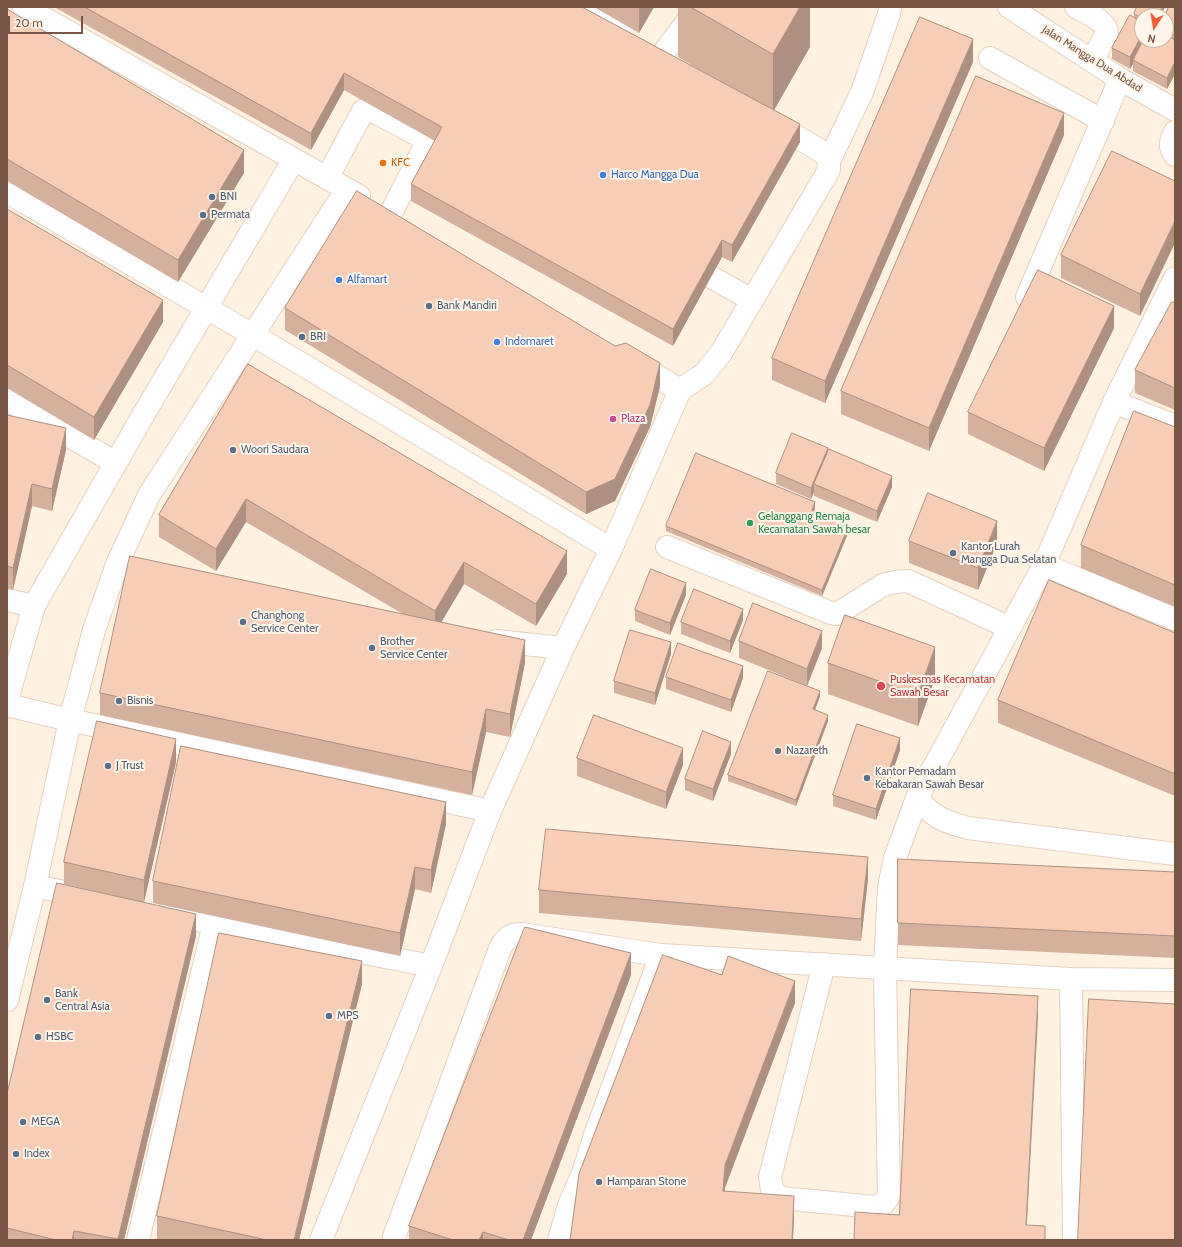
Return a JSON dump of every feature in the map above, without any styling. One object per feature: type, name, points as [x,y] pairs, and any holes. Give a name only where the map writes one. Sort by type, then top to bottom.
[{"type":"street","points":[[7,12],[12,7]]},
{"type":"street","points":[[24,7],[294,159],[410,227]]},
{"type":"street","points":[[584,7],[669,59],[686,23]]},
{"type":"street","points":[[321,1240],[431,966],[490,811],[563,648],[611,549],[680,390],[704,374],[720,353],[826,175],[829,169],[829,161],[862,92],[890,14],[890,7]]},
{"type":"street","name":"Jalan Mangga Dua Abdad","points":[[1009,7],[1106,70],[1175,110]]},
{"type":"street","points":[[1019,315],[1103,121],[1107,28],[1103,23],[1076,7]]},
{"type":"street","points":[[1106,70],[1127,28]]},
{"type":"street","points":[[990,58],[1103,121]]},
{"type":"street","points":[[327,178],[362,111],[369,109],[420,136],[424,140],[424,148],[390,215]]},
{"type":"street","points":[[758,113],[824,153],[829,161]]},
{"type":"street","points":[[1175,132],[1170,140],[1171,150],[1175,155]]},
{"type":"street","points":[[7,700],[34,606],[294,159]]},
{"type":"street","points":[[7,1000],[35,886],[70,720],[94,630],[118,562],[149,495],[347,190]]},
{"type":"street","points":[[7,192],[253,335],[611,549]]},
{"type":"street","points":[[711,277],[752,300]]},
{"type":"street","points":[[824,964],[770,1177],[772,1190],[781,1198],[875,1207],[884,1203],[889,1196],[885,968],[890,880],[895,858],[917,798],[1010,628],[1054,569],[1114,402],[1175,278]]},
{"type":"street","points":[[619,353],[680,390]]},
{"type":"street","points":[[7,400],[116,463]]},
{"type":"street","points":[[1114,402],[1175,426]]},
{"type":"street","points":[[7,409],[30,414]]},
{"type":"street","points":[[667,547],[831,613],[836,614],[840,612],[883,585],[908,581],[1010,628]]},
{"type":"street","points":[[118,562],[141,567]]},
{"type":"street","points":[[1054,569],[1175,619]]},
{"type":"street","points":[[7,600],[34,606]]},
{"type":"street","points":[[478,639],[563,648]]},
{"type":"street","points":[[7,705],[490,811]]},
{"type":"street","points":[[917,798],[929,811],[945,822],[968,828],[1175,854]]},
{"type":"street","points":[[35,886],[105,901]]},
{"type":"street","points":[[152,911],[431,966]]},
{"type":"street","points":[[138,1240],[214,924]]},
{"type":"street","points":[[394,1240],[498,953],[506,939],[513,934],[661,955],[1071,979],[1175,980]]},
{"type":"street","points":[[559,1240],[595,1135],[661,955]]},
{"type":"street","points":[[1071,979],[1074,1240]]},
{"type":"building","name":"Harco Mangga Dua","points":[[85,7],[582,7],[800,124],[732,245],[722,240],[673,329],[411,184],[442,127],[344,73],[311,133]]},
{"type":"building","points":[[691,7],[800,7],[773,54]]},
{"type":"building","points":[[1137,7],[1162,7],[1161,8]]},
{"type":"building","points":[[1175,7],[1175,35],[1174,8],[1169,8]]},
{"type":"building","points":[[7,9],[244,150],[178,260],[7,159]]},
{"type":"building","points":[[1130,15],[1134,17],[1135,48],[1130,57],[1112,48]]},
{"type":"building","points":[[920,17],[973,39],[825,381],[772,358]]},
{"type":"building","points":[[1175,40],[1175,62],[1167,78],[1133,60],[1139,48],[1174,48]]},
{"type":"building","points":[[976,76],[1064,113],[929,428],[841,391]]},
{"type":"building","points":[[1112,151],[1175,181],[1175,221],[1140,294],[1061,255]]},
{"type":"building","points":[[357,191],[615,346],[626,343],[660,363],[650,405],[615,479],[586,492],[285,308]]},
{"type":"building","points":[[7,209],[163,300],[94,417],[7,365]]},
{"type":"building","points":[[1038,270],[1114,306],[1044,448],[968,412]]},
{"type":"building","points":[[1172,302],[1175,303],[1175,388],[1135,370]]},
{"type":"building","points":[[248,364],[567,551],[536,604],[464,562],[435,611],[246,499],[216,549],[159,515]]},
{"type":"building","points":[[1134,411],[1175,427],[1175,585],[1081,545]]},
{"type":"building","points":[[7,415],[66,428],[52,489],[32,484],[13,568],[7,566]]},
{"type":"building","points":[[792,433],[828,448],[811,488],[776,473]]},
{"type":"building","points":[[829,449],[892,476],[877,511],[814,484]]},
{"type":"building","name":"Gelanggang Remaja Kecamatan Sawah besar","points":[[696,453],[815,502],[812,510],[849,525],[822,590],[666,526]]},
{"type":"building","points":[[928,493],[997,521],[978,568],[909,541]]},
{"type":"building","points":[[130,556],[525,640],[510,714],[486,709],[472,772],[100,693]]},
{"type":"building","points":[[651,569],[686,583],[670,623],[635,610]]},
{"type":"building","points":[[1049,580],[1175,633],[1175,774],[998,700]]},
{"type":"building","points":[[694,589],[743,609],[730,641],[681,622]]},
{"type":"building","points":[[753,603],[822,631],[807,669],[739,641]]},
{"type":"building","points":[[845,615],[935,647],[918,695],[828,663]]},
{"type":"building","points":[[630,630],[671,642],[655,693],[614,681]]},
{"type":"building","points":[[678,643],[743,666],[731,700],[666,677]]},
{"type":"building","name":"Nazareth","points":[[768,671],[820,691],[813,709],[828,715],[796,800],[728,775]]},
{"type":"building","points":[[594,715],[683,748],[666,792],[577,758]]},
{"type":"building","points":[[97,721],[176,739],[144,880],[64,862]]},
{"type":"building","name":"Kantor Pemadam Kebakaran Sawah Besar","points":[[857,724],[900,738],[876,809],[833,795]]},
{"type":"building","points":[[703,731],[731,742],[713,789],[685,779]]},
{"type":"building","points":[[181,746],[446,802],[431,870],[415,867],[400,933],[153,881]]},
{"type":"building","points":[[546,829],[868,857],[861,919],[539,890]]},
{"type":"building","points":[[898,859],[1175,872],[1175,936],[898,923]]},
{"type":"building","points":[[57,883],[196,914],[118,1239],[74,1231],[72,1240],[56,1240],[7,1228],[7,1094]]},
{"type":"building","points":[[525,927],[631,953],[523,1240],[509,1240],[483,1232],[479,1240],[453,1240],[409,1226]]},
{"type":"building","points":[[219,933],[362,961],[294,1240],[267,1240],[157,1216]]},
{"type":"building","points":[[663,955],[722,975],[728,956],[795,981],[725,1165],[723,1191],[794,1196],[792,1240],[570,1240],[579,1174]]},
{"type":"building","points":[[911,989],[1038,996],[1026,1225],[1045,1226],[1045,1240],[854,1240],[855,1212],[899,1215]]},
{"type":"building","points":[[1089,999],[1175,1004],[1175,1240],[1078,1240]]},
{"type":"place","name":"KFC","points":[[383,163]]},
{"type":"place","name":"Harco Mangga Dua","points":[[603,175]]},
{"type":"place","name":"BNI","points":[[212,197]]},
{"type":"place","name":"Permata","points":[[203,215]]},
{"type":"place","name":"Alfamart","points":[[339,280]]},
{"type":"place","name":"Bank Mandiri","points":[[429,306]]},
{"type":"place","name":"BRI","points":[[302,337]]},
{"type":"place","name":"Indomaret","points":[[497,342]]},
{"type":"place","name":"Plaza","points":[[613,419]]},
{"type":"place","name":"Woori Saudara","points":[[233,450]]},
{"type":"place","name":"Gelanggang Remaja Kecamatan Sawah besar","points":[[750,523]]},
{"type":"place","name":"Kantor Lurah Mangga Dua Selatan","points":[[953,553]]},
{"type":"place","name":"Changhong Service Center","points":[[243,622]]},
{"type":"place","name":"Brother Service Center","points":[[372,648]]},
{"type":"place","name":"Puskesmas Kecamatan Sawah Besar","points":[[881,686]]},
{"type":"place","name":"Bisnis","points":[[119,701]]},
{"type":"place","name":"Nazareth","points":[[778,751]]},
{"type":"place","name":"J Trust","points":[[108,766]]},
{"type":"place","name":"Kantor Pemadam Kebakaran Sawah Besar","points":[[867,778]]},
{"type":"place","name":"Bank Central Asia","points":[[47,1000]]},
{"type":"place","name":"MPS","points":[[329,1016]]},
{"type":"place","name":"HSBC","points":[[38,1037]]},
{"type":"place","name":"MEGA","points":[[23,1122]]},
{"type":"place","name":"Index","points":[[16,1154]]},
{"type":"place","name":"Hamparan Stone","points":[[599,1182]]}]
